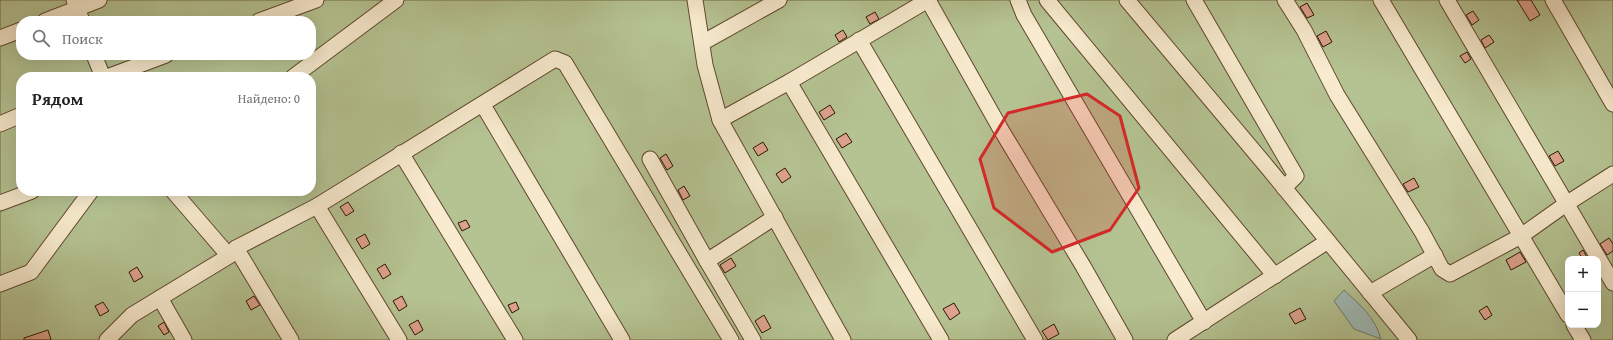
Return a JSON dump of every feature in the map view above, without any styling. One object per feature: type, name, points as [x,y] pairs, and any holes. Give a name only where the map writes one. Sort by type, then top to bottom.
[{"type":"street","points":[[59,16],[78,10],[99,0]]},
{"type":"street","points":[[273,16],[316,0]]},
{"type":"street","points":[[316,60],[396,0]]},
{"type":"street","points":[[695,0],[705,64],[720,120],[843,340]]},
{"type":"street","points":[[702,43],[779,0]]},
{"type":"street","points":[[720,120],[789,82],[928,0],[1000,128],[1083,266],[1125,340]]},
{"type":"street","points":[[1018,0],[1024,16],[1204,322]]},
{"type":"street","points":[[1048,0],[1275,276]]},
{"type":"street","points":[[1127,0],[1409,340]]},
{"type":"street","points":[[1194,0],[1296,176],[1284,188]]},
{"type":"street","points":[[1285,0],[1304,30],[1337,95],[1422,232],[1442,269],[1450,274],[1521,236],[1566,204],[1613,174]]},
{"type":"street","points":[[1381,0],[1565,310]]},
{"type":"street","points":[[1447,0],[1613,283]]},
{"type":"street","points":[[1553,0],[1613,104]]},
{"type":"street","points":[[0,38],[16,32]]},
{"type":"street","points":[[859,40],[1035,340]]},
{"type":"street","points":[[96,60],[101,72]]},
{"type":"street","points":[[120,72],[152,60]]},
{"type":"street","points":[[300,72],[316,60]]},
{"type":"street","points":[[107,340],[132,315],[233,252],[317,206],[401,153],[483,105],[555,60],[565,63],[731,340]]},
{"type":"street","points":[[789,82],[941,340]]},
{"type":"street","points":[[483,105],[622,340]]},
{"type":"street","points":[[0,124],[16,117]]},
{"type":"street","points":[[401,153],[515,340]]},
{"type":"street","points":[[650,159],[753,340]]},
{"type":"street","points":[[0,203],[19,196]]},
{"type":"street","points":[[0,284],[31,272],[87,196]]},
{"type":"street","points":[[178,196],[233,252],[291,340]]},
{"type":"street","points":[[317,206],[399,340]]},
{"type":"street","points":[[707,261],[775,217]]},
{"type":"street","points":[[1174,340],[1328,241]]},
{"type":"street","points":[[1370,293],[1435,255]]},
{"type":"street","points":[[160,298],[184,340]]},
{"type":"street","points":[[1576,328],[1583,340]]},
{"type":"highlighted area","points":[[1087,94],[1120,116],[1139,188],[1110,230],[1052,252],[994,208],[980,159],[1008,113]]},
{"type":"green space","points":[[0,0],[1613,0],[1613,340],[0,340]]},
{"type":"water","points":[[1344,290],[1371,318],[1381,339],[1354,329],[1334,301]]},
{"type":"building","points":[[1517,0],[1531,0],[1540,15],[1530,21]]},
{"type":"building","points":[[1307,3],[1314,15],[1307,18],[1300,7]]},
{"type":"building","points":[[1473,11],[1479,20],[1472,25],[1466,15]]},
{"type":"building","points":[[875,12],[879,19],[870,24],[866,17]]},
{"type":"building","points":[[843,30],[847,37],[839,42],[835,35]]},
{"type":"building","points":[[1326,31],[1332,42],[1323,47],[1317,36]]},
{"type":"building","points":[[1489,35],[1494,42],[1485,48],[1481,40]]},
{"type":"building","points":[[1467,52],[1471,59],[1465,63],[1460,56]]},
{"type":"building","points":[[830,105],[835,113],[824,120],[819,112]]},
{"type":"building","points":[[846,133],[852,142],[842,148],[836,139]]},
{"type":"building","points":[[763,142],[768,150],[758,156],[753,148]]},
{"type":"building","points":[[1558,151],[1564,161],[1555,166],[1549,156]]},
{"type":"building","points":[[666,154],[673,166],[667,170],[660,158]]},
{"type":"building","points":[[785,168],[791,177],[782,183],[776,174]]},
{"type":"building","points":[[1414,178],[1419,187],[1408,192],[1403,184]]},
{"type":"building","points":[[684,186],[690,196],[683,200],[678,190]]},
{"type":"building","points":[[348,202],[354,211],[346,216],[340,207]]},
{"type":"building","points":[[466,220],[470,227],[462,231],[458,223]]},
{"type":"building","points":[[365,234],[370,244],[362,249],[356,239]]},
{"type":"building","points":[[1609,238],[1613,244],[1613,251],[1607,255],[1600,244]]},
{"type":"building","points":[[1583,250],[1586,256],[1581,256],[1579,253]]},
{"type":"building","points":[[1520,252],[1526,262],[1511,270],[1506,260]]},
{"type":"building","points":[[731,258],[736,266],[725,273],[720,265]]},
{"type":"building","points":[[385,264],[391,274],[383,279],[377,269]]},
{"type":"building","points":[[137,267],[143,277],[134,282],[129,272]]},
{"type":"building","points":[[254,296],[260,305],[251,310],[246,301]]},
{"type":"building","points":[[402,296],[407,306],[399,311],[393,301]]},
{"type":"building","points":[[103,302],[109,311],[100,316],[95,306]]},
{"type":"building","points":[[516,302],[519,309],[512,313],[508,305]]},
{"type":"building","points":[[954,303],[960,313],[950,320],[943,309]]},
{"type":"building","points":[[1487,306],[1492,315],[1485,320],[1479,311]]},
{"type":"building","points":[[1300,308],[1306,319],[1295,324],[1289,314]]},
{"type":"building","points":[[764,315],[771,328],[762,333],[755,321]]},
{"type":"building","points":[[418,320],[423,330],[415,335],[409,325]]},
{"type":"building","points":[[164,322],[169,332],[164,335],[158,326]]},
{"type":"building","points":[[1054,324],[1059,334],[1048,340],[1042,331]]},
{"type":"building","points":[[48,330],[51,340],[24,340],[24,338]]}]
